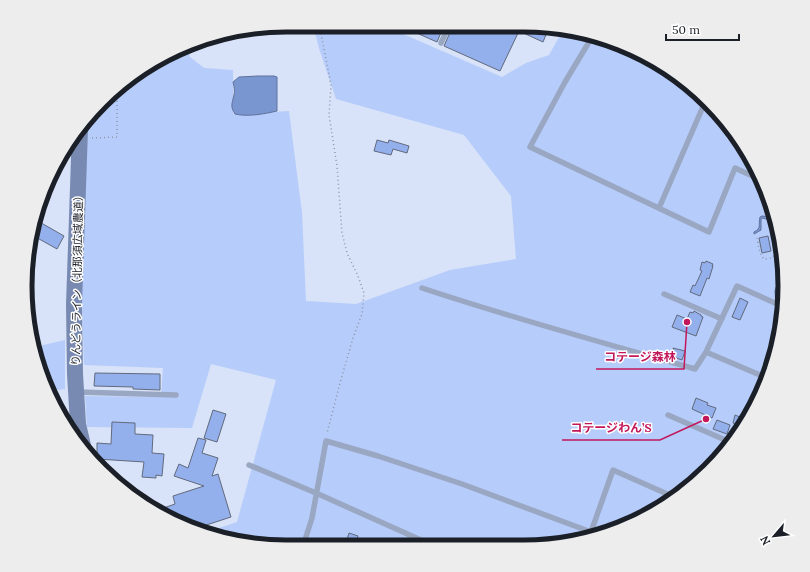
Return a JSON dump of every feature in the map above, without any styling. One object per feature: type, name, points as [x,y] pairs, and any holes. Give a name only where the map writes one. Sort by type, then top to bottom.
[{"type":"street","name":"りんどうライン（北那須広域農道）","points":[[80,137],[74,305],[76,392],[78,424],[81,436]]},
{"type":"lane","points":[[441,43],[446,32]]},
{"type":"lane","points":[[590,41],[530,147],[709,232],[735,168],[753,176]]},
{"type":"lane","points":[[659,208],[703,106]]},
{"type":"lane","points":[[422,288],[476,306],[695,369],[706,352],[737,286],[777,304]]},
{"type":"lane","points":[[664,294],[722,319]]},
{"type":"lane","points":[[706,352],[762,376]]},
{"type":"lane","points":[[76,392],[176,395]]},
{"type":"lane","points":[[668,415],[726,441]]},
{"type":"lane","points":[[305,540],[312,518],[326,441],[378,456],[462,484],[589,531]]},
{"type":"lane","points":[[249,465],[316,493],[419,540]]},
{"type":"lane","points":[[591,531],[613,470],[669,495]]},
{"type":"path","points":[[320,32],[331,84],[329,115],[337,166],[342,233],[347,253],[364,293],[362,314],[353,338],[340,383],[326,441]]},
{"type":"path","points":[[83,133],[117,137],[117,97]]},
{"type":"path","points":[[757,238],[763,257],[766,259],[772,258],[776,253]]},
{"type":"shaded area","points":[[315,32],[398,32],[502,77],[526,63],[549,55],[560,35],[574,37],[606,45],[651,66],[679,84],[704,106],[726,131],[744,159],[765,204],[776,253],[778,286],[776,319],[765,368],[744,413],[726,441],[704,466],[679,488],[651,506],[621,521],[606,527],[557,538],[524,540],[286,540],[253,538],[214,530],[237,522],[276,380],[211,364],[192,428],[87,427],[85,396],[161,397],[163,368],[84,365],[81,260],[85,130],[106,106],[131,84],[159,66],[188,51],[190,57],[204,68],[233,70],[233,114],[289,111],[302,213],[306,301],[356,304],[450,270],[516,259],[511,196],[464,135],[336,99]]},
{"type":"shaded area","points":[[239,77],[277,77],[277,111],[251,115],[235,114],[232,107],[234,92],[233,82]]},
{"type":"shaded area","points":[[766,216],[769,220],[763,218],[761,219],[761,230],[754,234],[754,232],[759,228],[760,217]]},
{"type":"shaded area","points":[[65,340],[65,389],[54,390],[45,368],[39,346]]},
{"type":"building","points":[[414,32],[441,32],[437,42]]},
{"type":"building","points":[[450,32],[519,32],[500,71],[444,46]]},
{"type":"building","points":[[521,32],[547,33],[543,42]]},
{"type":"building","points":[[377,140],[388,143],[389,140],[409,146],[407,153],[393,149],[391,155],[374,151]]},
{"type":"building","points":[[40,222],[64,236],[57,249],[37,238]]},
{"type":"building","points":[[768,236],[771,251],[762,253],[759,238]]},
{"type":"building","points":[[706,261],[713,264],[713,266],[709,279],[707,278],[700,296],[690,292],[693,285],[695,286],[702,271],[700,270],[702,262],[705,263]]},
{"type":"building","points":[[740,298],[748,302],[740,320],[732,317]]},
{"type":"building","points":[[694,311],[703,317],[696,336],[672,327],[677,315],[687,319],[690,312],[693,313]]},
{"type":"building","points":[[673,348],[685,351],[682,360],[676,358]]},
{"type":"building","points":[[95,373],[160,374],[160,390],[133,389],[133,387],[94,386]]},
{"type":"building","points":[[696,398],[708,403],[707,405],[716,408],[712,418],[692,409]]},
{"type":"building","points":[[213,410],[226,414],[217,442],[204,438]]},
{"type":"building","points":[[735,415],[741,418],[737,425],[733,423]]},
{"type":"building","points":[[717,420],[730,425],[727,434],[713,429]]},
{"type":"building","points":[[112,422],[135,423],[135,434],[153,435],[152,453],[164,454],[162,476],[156,475],[156,478],[142,477],[144,462],[100,459],[97,455],[97,443],[111,444]]},
{"type":"building","points":[[198,438],[206,440],[202,453],[218,458],[212,476],[218,474],[231,517],[202,526],[163,508],[175,504],[173,496],[204,486],[174,476],[179,464],[188,468]]},
{"type":"building","points":[[349,533],[358,536],[357,540],[347,540]]},
{"type":"waterway","points":[[777,304],[776,291],[778,287]]},
{"type":"place","name":"コテージ森林","points":[[687,322]]},
{"type":"place","name":"コテージわん’S","points":[[706,419]]}]
